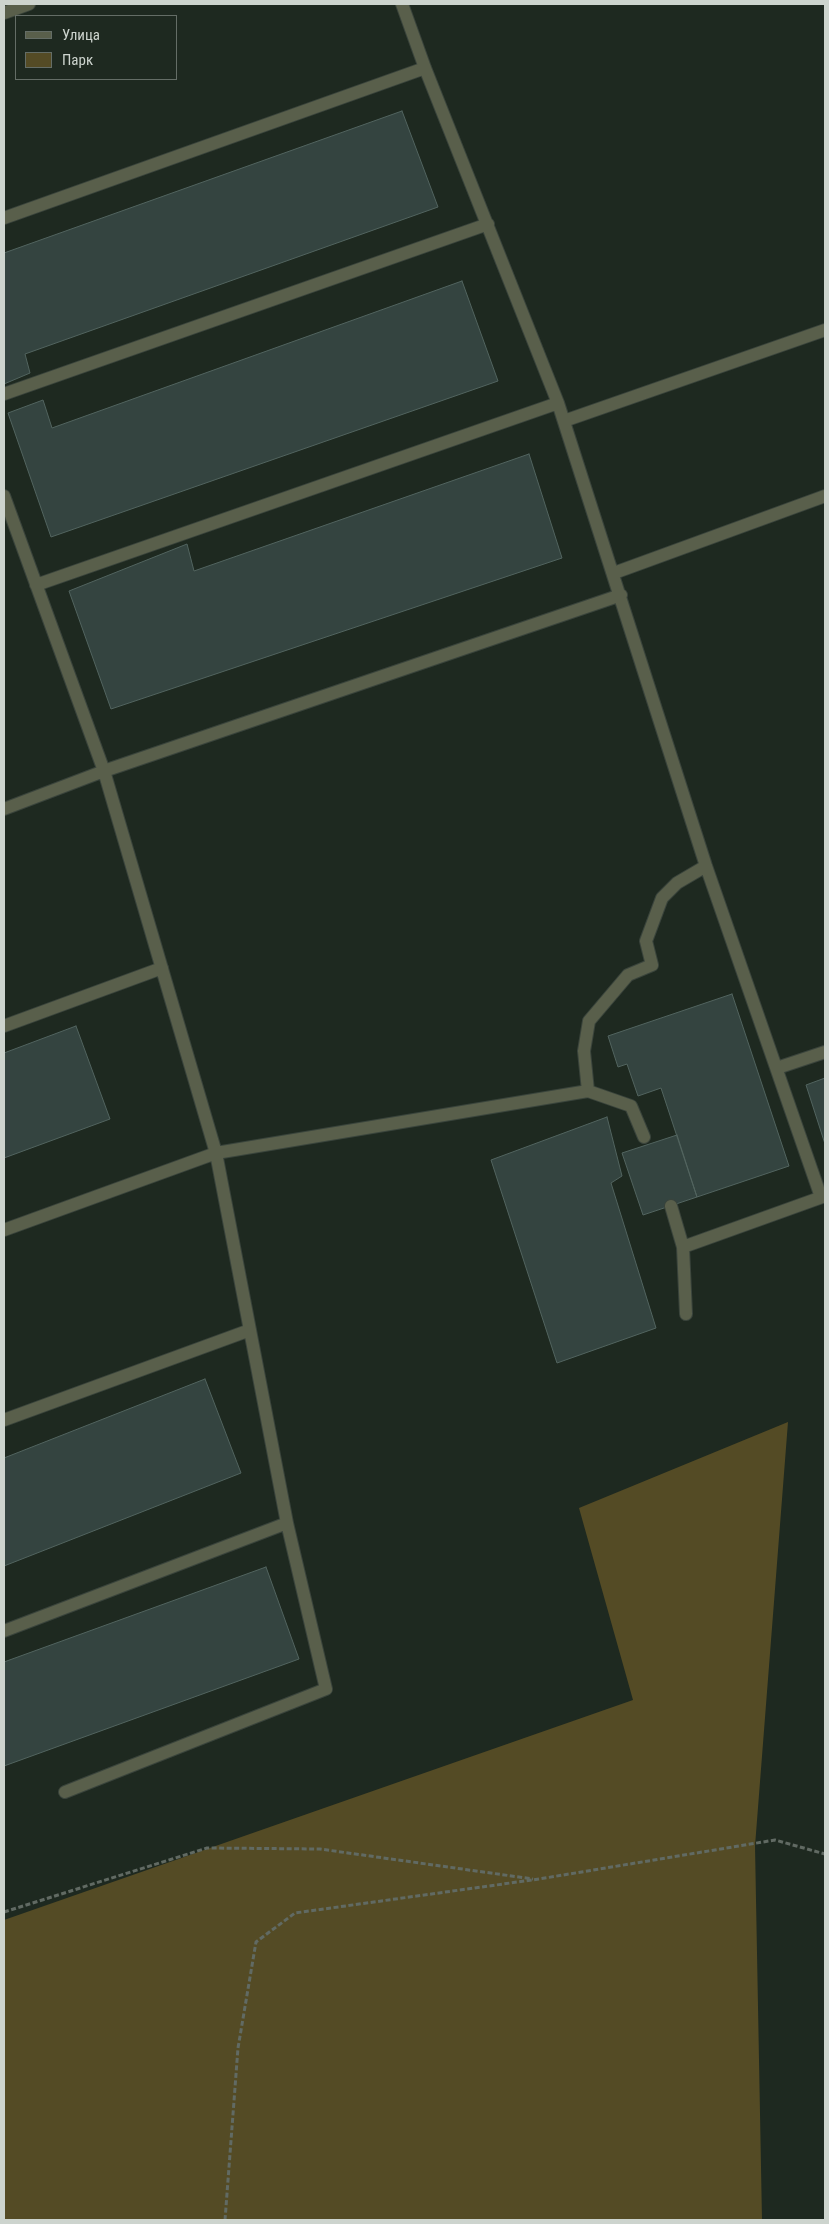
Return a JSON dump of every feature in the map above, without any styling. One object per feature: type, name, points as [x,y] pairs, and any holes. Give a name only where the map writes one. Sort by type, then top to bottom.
[{"type":"street","points":[[4,13],[29,4]]},
{"type":"street","points":[[402,4],[425,68],[558,403],[614,573],[706,866],[823,1197],[683,1248]]},
{"type":"street","points":[[4,218],[425,68]]},
{"type":"street","points":[[4,394],[488,224]]},
{"type":"street","points":[[564,421],[825,330]]},
{"type":"street","points":[[36,585],[558,403]]},
{"type":"street","points":[[4,496],[104,771],[216,1153],[287,1523],[326,1689],[65,1792]]},
{"type":"street","points":[[614,573],[825,496]]},
{"type":"street","points":[[4,809],[104,771],[621,596]]},
{"type":"street","points":[[588,1091],[584,1051],[589,1021],[628,975],[652,965],[646,941],[662,898],[677,883],[706,866]]},
{"type":"street","points":[[4,1026],[162,968]]},
{"type":"street","points":[[777,1068],[825,1052]]},
{"type":"street","points":[[4,1230],[216,1153],[588,1091],[631,1106],[644,1137]]},
{"type":"street","points":[[670,1206],[683,1248],[686,1314]]},
{"type":"street","points":[[4,1420],[250,1330]]},
{"type":"street","points":[[4,1630],[287,1523]]},
{"type":"path","points":[[225,2220],[238,2048],[256,1942],[295,1913],[539,1879],[775,1840],[825,1854]]},
{"type":"path","points":[[4,1912],[207,1848],[320,1849],[539,1879]]},
{"type":"green space","points":[[788,1422],[755,1846],[762,2220],[4,2220],[4,1920],[633,1700],[579,1508]]},
{"type":"building","points":[[402,111],[438,207],[25,354],[30,373],[4,384],[4,253]]},
{"type":"building","points":[[462,281],[498,381],[51,537],[8,413],[43,400],[52,428]]},
{"type":"building","points":[[529,454],[562,558],[111,709],[69,591],[187,544],[194,571]]},
{"type":"building","points":[[732,994],[789,1166],[697,1197],[661,1088],[638,1096],[627,1064],[618,1067],[608,1036]]},
{"type":"building","points":[[76,1026],[110,1119],[4,1158],[4,1053]]},
{"type":"building","points":[[825,1078],[825,1144],[806,1085]]},
{"type":"building","points":[[607,1117],[622,1176],[611,1183],[656,1328],[557,1363],[491,1160]]},
{"type":"building","points":[[677,1135],[697,1197],[643,1215],[622,1153]]},
{"type":"building","points":[[205,1379],[241,1473],[4,1566],[4,1458]]},
{"type":"building","points":[[266,1567],[299,1659],[4,1766],[4,1662]]}]
